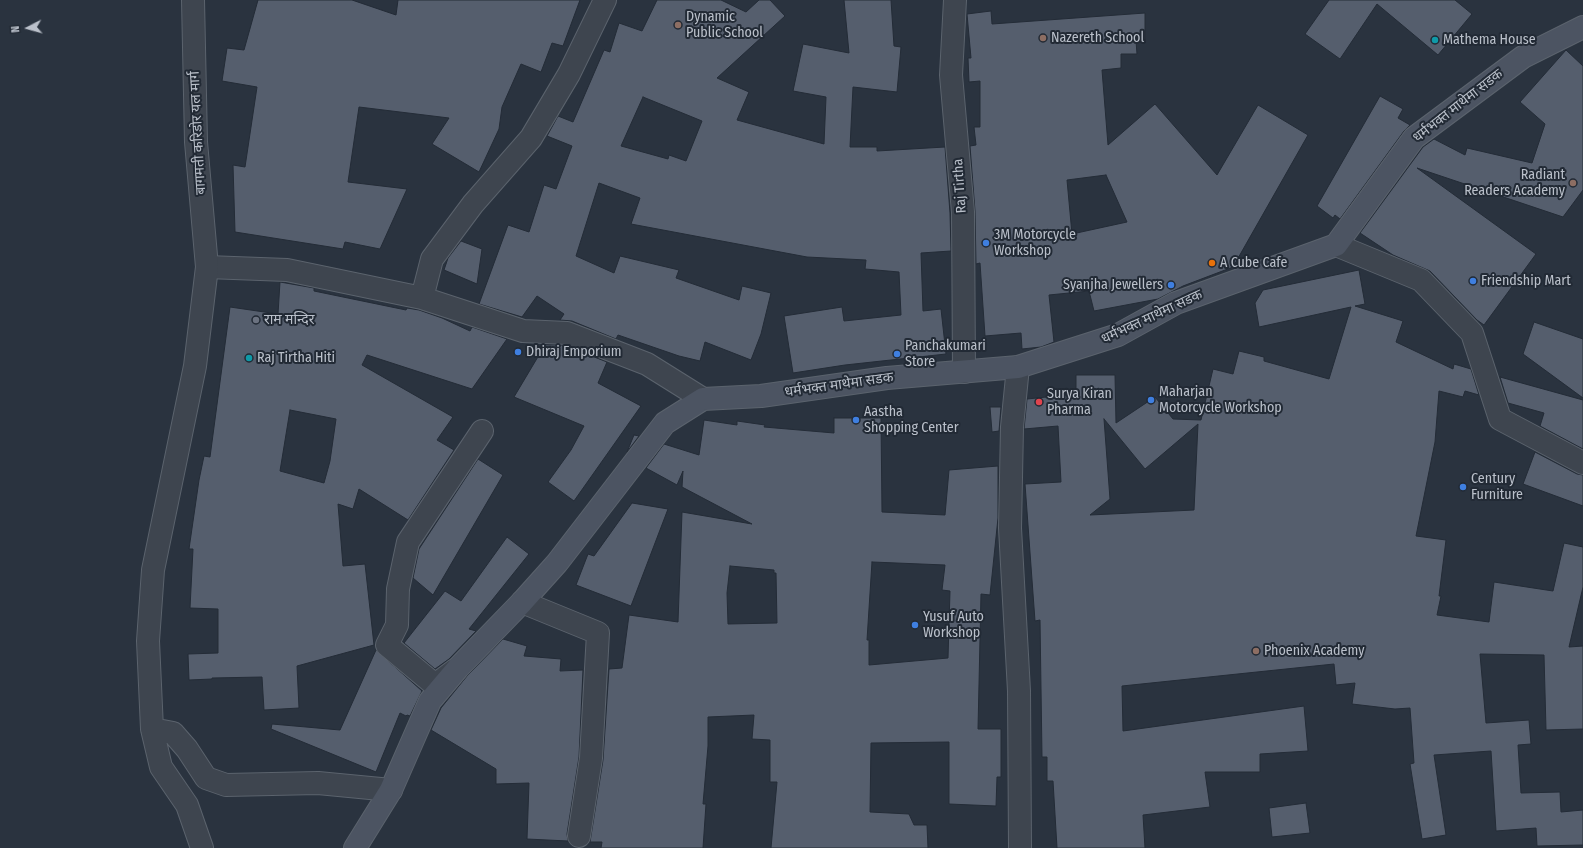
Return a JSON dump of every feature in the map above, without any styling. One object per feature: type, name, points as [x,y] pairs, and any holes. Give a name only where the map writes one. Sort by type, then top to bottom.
[{"type":"main road","name":"धर्मभक्त माथेमा सडक","points":[[703,399],[761,396],[887,378],[1018,367],[1118,335],[1176,303],[1336,245],[1414,138],[1523,57],[1583,27]]},
{"type":"main road","points":[[355,848],[391,790],[430,701],[458,668],[522,602],[557,563],[665,423],[703,399]]},
{"type":"street","name":"बागमती करिडोर यल मार्ग","points":[[193,0],[196,142],[207,267],[195,366],[154,570],[148,641],[152,729],[161,767],[186,805],[202,848]]},
{"type":"street","points":[[422,298],[432,258],[472,204],[531,138],[569,74],[605,0]]},
{"type":"street","name":"Raj Tirtha","points":[[955,0],[951,75],[963,212],[964,372]]},
{"type":"street","points":[[1336,245],[1421,280],[1472,333],[1500,419],[1583,464]]},
{"type":"street","points":[[207,267],[287,270],[422,298],[523,331],[567,334],[647,364],[703,399]]},
{"type":"street","points":[[1018,367],[1012,427],[1010,528],[1019,691],[1020,847]]},
{"type":"street","points":[[458,668],[436,685],[387,645],[397,625],[398,589],[408,542],[482,431]]},
{"type":"street","points":[[522,602],[598,633],[591,758],[579,836]]},
{"type":"street","points":[[152,729],[173,732],[187,749],[206,778],[226,785],[318,783],[391,790]]},
{"type":"building","points":[[258,0],[352,0],[396,15],[398,0],[580,0],[563,46],[552,43],[541,72],[521,64],[502,107],[499,129],[479,172],[432,144],[449,118],[359,107],[348,182],[407,189],[380,249],[345,242],[343,249],[235,232],[233,165],[245,167],[257,87],[222,81],[227,48],[244,50]]},
{"type":"building","points":[[657,0],[721,0],[746,12],[759,0],[770,0],[785,16],[717,78],[749,92],[737,120],[824,144],[826,97],[793,91],[803,44],[849,53],[844,0],[891,0],[894,46],[901,47],[897,92],[853,87],[850,147],[877,147],[877,151],[945,147],[951,251],[921,253],[923,311],[941,309],[946,354],[845,365],[793,373],[784,316],[842,307],[844,321],[901,315],[899,272],[865,269],[866,260],[807,257],[631,224],[640,198],[599,183],[576,256],[614,273],[620,256],[679,270],[676,278],[739,300],[742,286],[771,293],[761,334],[751,360],[705,342],[700,361],[679,356],[618,335],[616,339],[572,321],[560,320],[564,314],[537,296],[522,317],[479,304],[508,225],[529,232],[544,185],[556,189],[572,146],[547,136],[558,116],[573,122],[604,50],[610,52],[619,23],[642,31]],"holes":[[[643,97],[702,121],[686,161],[669,155],[668,159],[621,146]]]},
{"type":"building","points":[[1329,0],[1455,0],[1472,14],[1438,55],[1377,4],[1340,59],[1305,34]]},
{"type":"building","points":[[991,11],[992,24],[1145,13],[1145,43],[1136,41],[1137,54],[1121,54],[1121,68],[1102,70],[1108,145],[1155,104],[1217,175],[1258,105],[1308,135],[1233,267],[1183,286],[1158,299],[1094,311],[1089,291],[1049,295],[1054,342],[1041,347],[1022,349],[1021,333],[985,336],[980,263],[976,264],[975,211],[970,146],[976,145],[974,127],[980,127],[980,81],[969,82],[968,58],[971,58],[967,14]],"holes":[[[1106,175],[1127,222],[1072,234],[1067,180]]]},
{"type":"building","points":[[1566,50],[1583,66],[1583,190],[1563,217],[1417,168],[1536,254],[1484,325],[1477,320],[1430,271],[1393,255],[1360,233],[1423,147],[1434,139],[1465,155],[1467,148],[1532,163],[1545,124],[1520,102]]},
{"type":"building","points":[[1380,96],[1403,109],[1398,118],[1410,125],[1404,131],[1340,219],[1335,215],[1333,218],[1317,206]]},
{"type":"building","points":[[461,241],[482,249],[477,284],[444,270],[448,258]]},
{"type":"building","points":[[1359,270],[1365,304],[1355,306],[1403,321],[1396,342],[1453,369],[1454,364],[1471,369],[1479,395],[1465,391],[1463,397],[1439,391],[1435,442],[1416,536],[1446,540],[1439,596],[1441,596],[1437,615],[1489,622],[1494,582],[1553,591],[1564,543],[1583,547],[1583,587],[1569,647],[1583,646],[1583,729],[1546,730],[1544,655],[1480,654],[1486,723],[1529,720],[1531,744],[1518,745],[1521,793],[1560,792],[1561,812],[1583,810],[1583,845],[1537,846],[1536,828],[1496,831],[1491,751],[1434,755],[1446,835],[1422,839],[1410,764],[1414,763],[1410,708],[1395,709],[1352,704],[1355,683],[1336,685],[1334,664],[1122,686],[1123,731],[1304,706],[1308,751],[1260,754],[1260,772],[1205,772],[1210,807],[1143,815],[1145,848],[1057,848],[1053,781],[1047,781],[1047,757],[1042,757],[1040,620],[1035,621],[1025,484],[1061,482],[1058,426],[1024,429],[1027,399],[1076,394],[1076,375],[1115,375],[1116,423],[1155,397],[1173,419],[1201,420],[1213,369],[1233,374],[1239,351],[1264,357],[1264,361],[1329,379],[1351,307],[1259,327],[1255,303],[1263,290]],"holes":[[[1104,419],[1145,469],[1198,424],[1194,510],[1090,515],[1110,499]]]},
{"type":"building","points":[[280,282],[314,288],[314,291],[406,310],[407,308],[419,310],[442,318],[470,331],[472,327],[507,339],[472,389],[367,355],[362,365],[453,417],[437,440],[454,450],[408,520],[359,489],[353,509],[338,504],[343,566],[365,564],[374,645],[297,666],[299,708],[264,710],[262,677],[189,680],[188,654],[218,653],[218,609],[190,608],[193,549],[189,549],[204,456],[210,457],[230,307],[278,314]],"holes":[[[290,410],[336,419],[330,461],[324,483],[280,471]]]},
{"type":"building","points":[[1534,322],[1583,339],[1583,398],[1523,354]]},
{"type":"building","points":[[545,345],[564,345],[607,362],[598,383],[641,406],[574,501],[548,482],[571,450],[584,426],[514,397]]},
{"type":"building","points":[[1500,377],[1583,400],[1583,449],[1540,426],[1544,413],[1508,403]]},
{"type":"building","points":[[990,407],[1001,407],[999,431],[992,432]]},
{"type":"building","points":[[834,418],[881,418],[882,512],[945,515],[949,470],[998,466],[998,518],[990,595],[981,594],[978,729],[1001,729],[1001,777],[997,777],[996,806],[949,804],[949,742],[871,743],[870,812],[909,814],[914,825],[927,825],[928,848],[771,848],[777,782],[770,782],[770,740],[752,739],[754,715],[708,717],[708,746],[703,804],[706,804],[703,848],[601,848],[602,842],[590,842],[603,760],[609,669],[622,668],[629,615],[678,622],[682,512],[752,524],[682,487],[683,471],[677,485],[646,468],[664,444],[699,455],[704,420],[737,425],[737,421],[765,425],[764,427],[834,433]],"holes":[[[872,562],[945,565],[942,590],[950,591],[948,658],[869,665],[869,640],[867,640]],[[730,566],[774,570],[774,573],[776,573],[777,623],[728,624],[727,593]]]},
{"type":"building","points":[[634,435],[639,436],[627,452]]},
{"type":"building","points":[[1535,452],[1577,474],[1583,475],[1583,506],[1523,484]]},
{"type":"building","points":[[478,459],[503,475],[433,595],[413,578],[419,549]]},
{"type":"building","points":[[632,503],[668,509],[631,606],[576,585],[588,554],[594,556]]},
{"type":"building","points":[[507,537],[529,554],[469,629],[476,631],[449,659],[435,669],[404,643],[445,591],[461,601]]},
{"type":"building","points":[[503,639],[527,646],[524,656],[561,659],[560,671],[583,670],[579,757],[567,834],[568,841],[527,839],[529,783],[496,784],[496,769],[431,730],[441,708],[467,676]]},
{"type":"building","points":[[376,650],[422,691],[410,716],[400,713],[376,772],[271,729],[272,724],[340,730]]},
{"type":"building","points":[[1306,803],[1310,833],[1272,837],[1269,808]]},
{"type":"place","name":"Dynamic Public School","points":[[678,25]]},
{"type":"place","name":"Nazereth School","points":[[1043,38]]},
{"type":"place","name":"Mathema House","points":[[1435,40]]},
{"type":"place","name":"Radiant Readers Academy","points":[[1573,183]]},
{"type":"place","name":"3M Motorcycle Workshop","points":[[986,243]]},
{"type":"place","name":"A Cube Cafe","points":[[1212,263]]},
{"type":"place","name":"Friendship Mart","points":[[1473,281]]},
{"type":"place","name":"Syanjha Jewellers","points":[[1171,285]]},
{"type":"place","name":"राम मन्दिर","points":[[256,320]]},
{"type":"place","name":"Dhiraj Emporium","points":[[518,352]]},
{"type":"place","name":"Panchakumari Store","points":[[897,354]]},
{"type":"place","name":"Raj Tirtha Hiti","points":[[249,358]]},
{"type":"place","name":"Maharjan Motorcycle Workshop","points":[[1151,400]]},
{"type":"place","name":"Surya Kiran Pharma","points":[[1039,402]]},
{"type":"place","name":"Aastha Shopping Center","points":[[856,420]]},
{"type":"place","name":"Century Furniture","points":[[1463,487]]},
{"type":"place","name":"Yusuf Auto Workshop","points":[[915,625]]},
{"type":"place","name":"Phoenix Academy","points":[[1256,651]]}]
